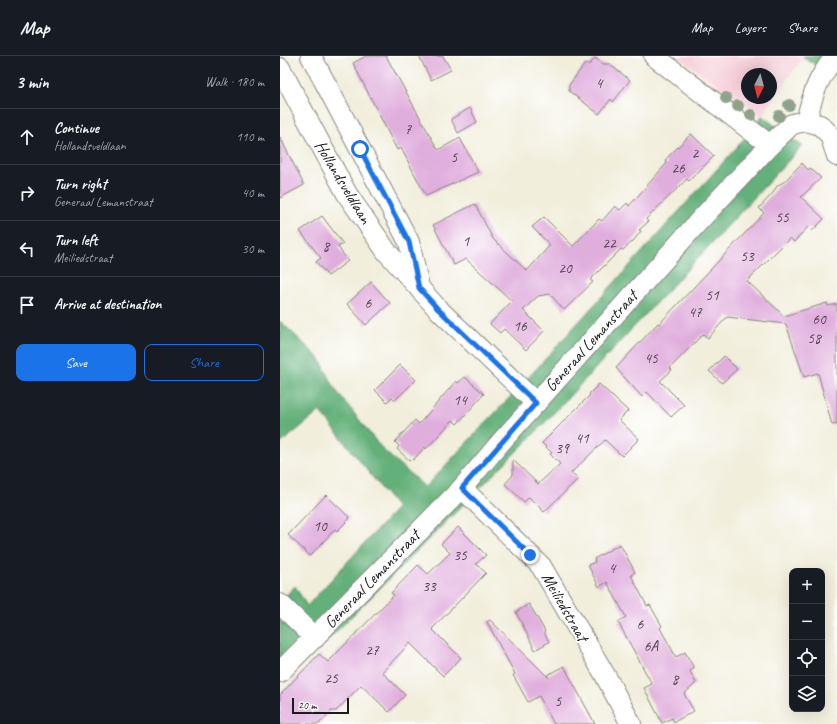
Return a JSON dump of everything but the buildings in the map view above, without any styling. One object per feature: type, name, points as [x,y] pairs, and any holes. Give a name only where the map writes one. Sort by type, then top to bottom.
[{"type":"street","name":"Hollandsveldlaan","points":[[311,56],[409,242],[419,288]]},
{"type":"street","points":[[654,56],[770,145]]},
{"type":"street","points":[[836,56],[827,66],[818,82],[813,93],[806,121],[820,125],[830,135],[837,156]]},
{"type":"street","name":"Hollandsveldlaan","points":[[280,68],[347,194],[387,252],[437,308],[536,403]]},
{"type":"street","name":"Generaal Lemanstraat","points":[[280,672],[462,488],[699,221],[770,145],[792,124],[806,121]]},
{"type":"street","name":"Meiliedstraat","points":[[462,488],[541,566],[605,675],[631,724]]},
{"type":"street","points":[[280,604],[315,638]]},
{"type":"shaded area","points":[[677,56],[804,56],[777,95],[777,68],[741,68],[741,101]]},
{"type":"shaded area","points":[[745,104],[770,104],[762,116]]},
{"type":"green space","points":[[804,56],[837,56],[837,75],[803,58]]},
{"type":"green space","points":[[762,116],[802,146],[538,430],[318,650],[305,639],[280,665],[280,602],[295,586],[307,606],[397,508],[320,411],[280,444],[280,321],[320,359],[335,389],[383,450],[425,487],[528,378],[738,146]]},
{"type":"route","points":[[360,149],[409,242],[419,288],[437,308],[536,403],[462,488],[530,555]]}]
